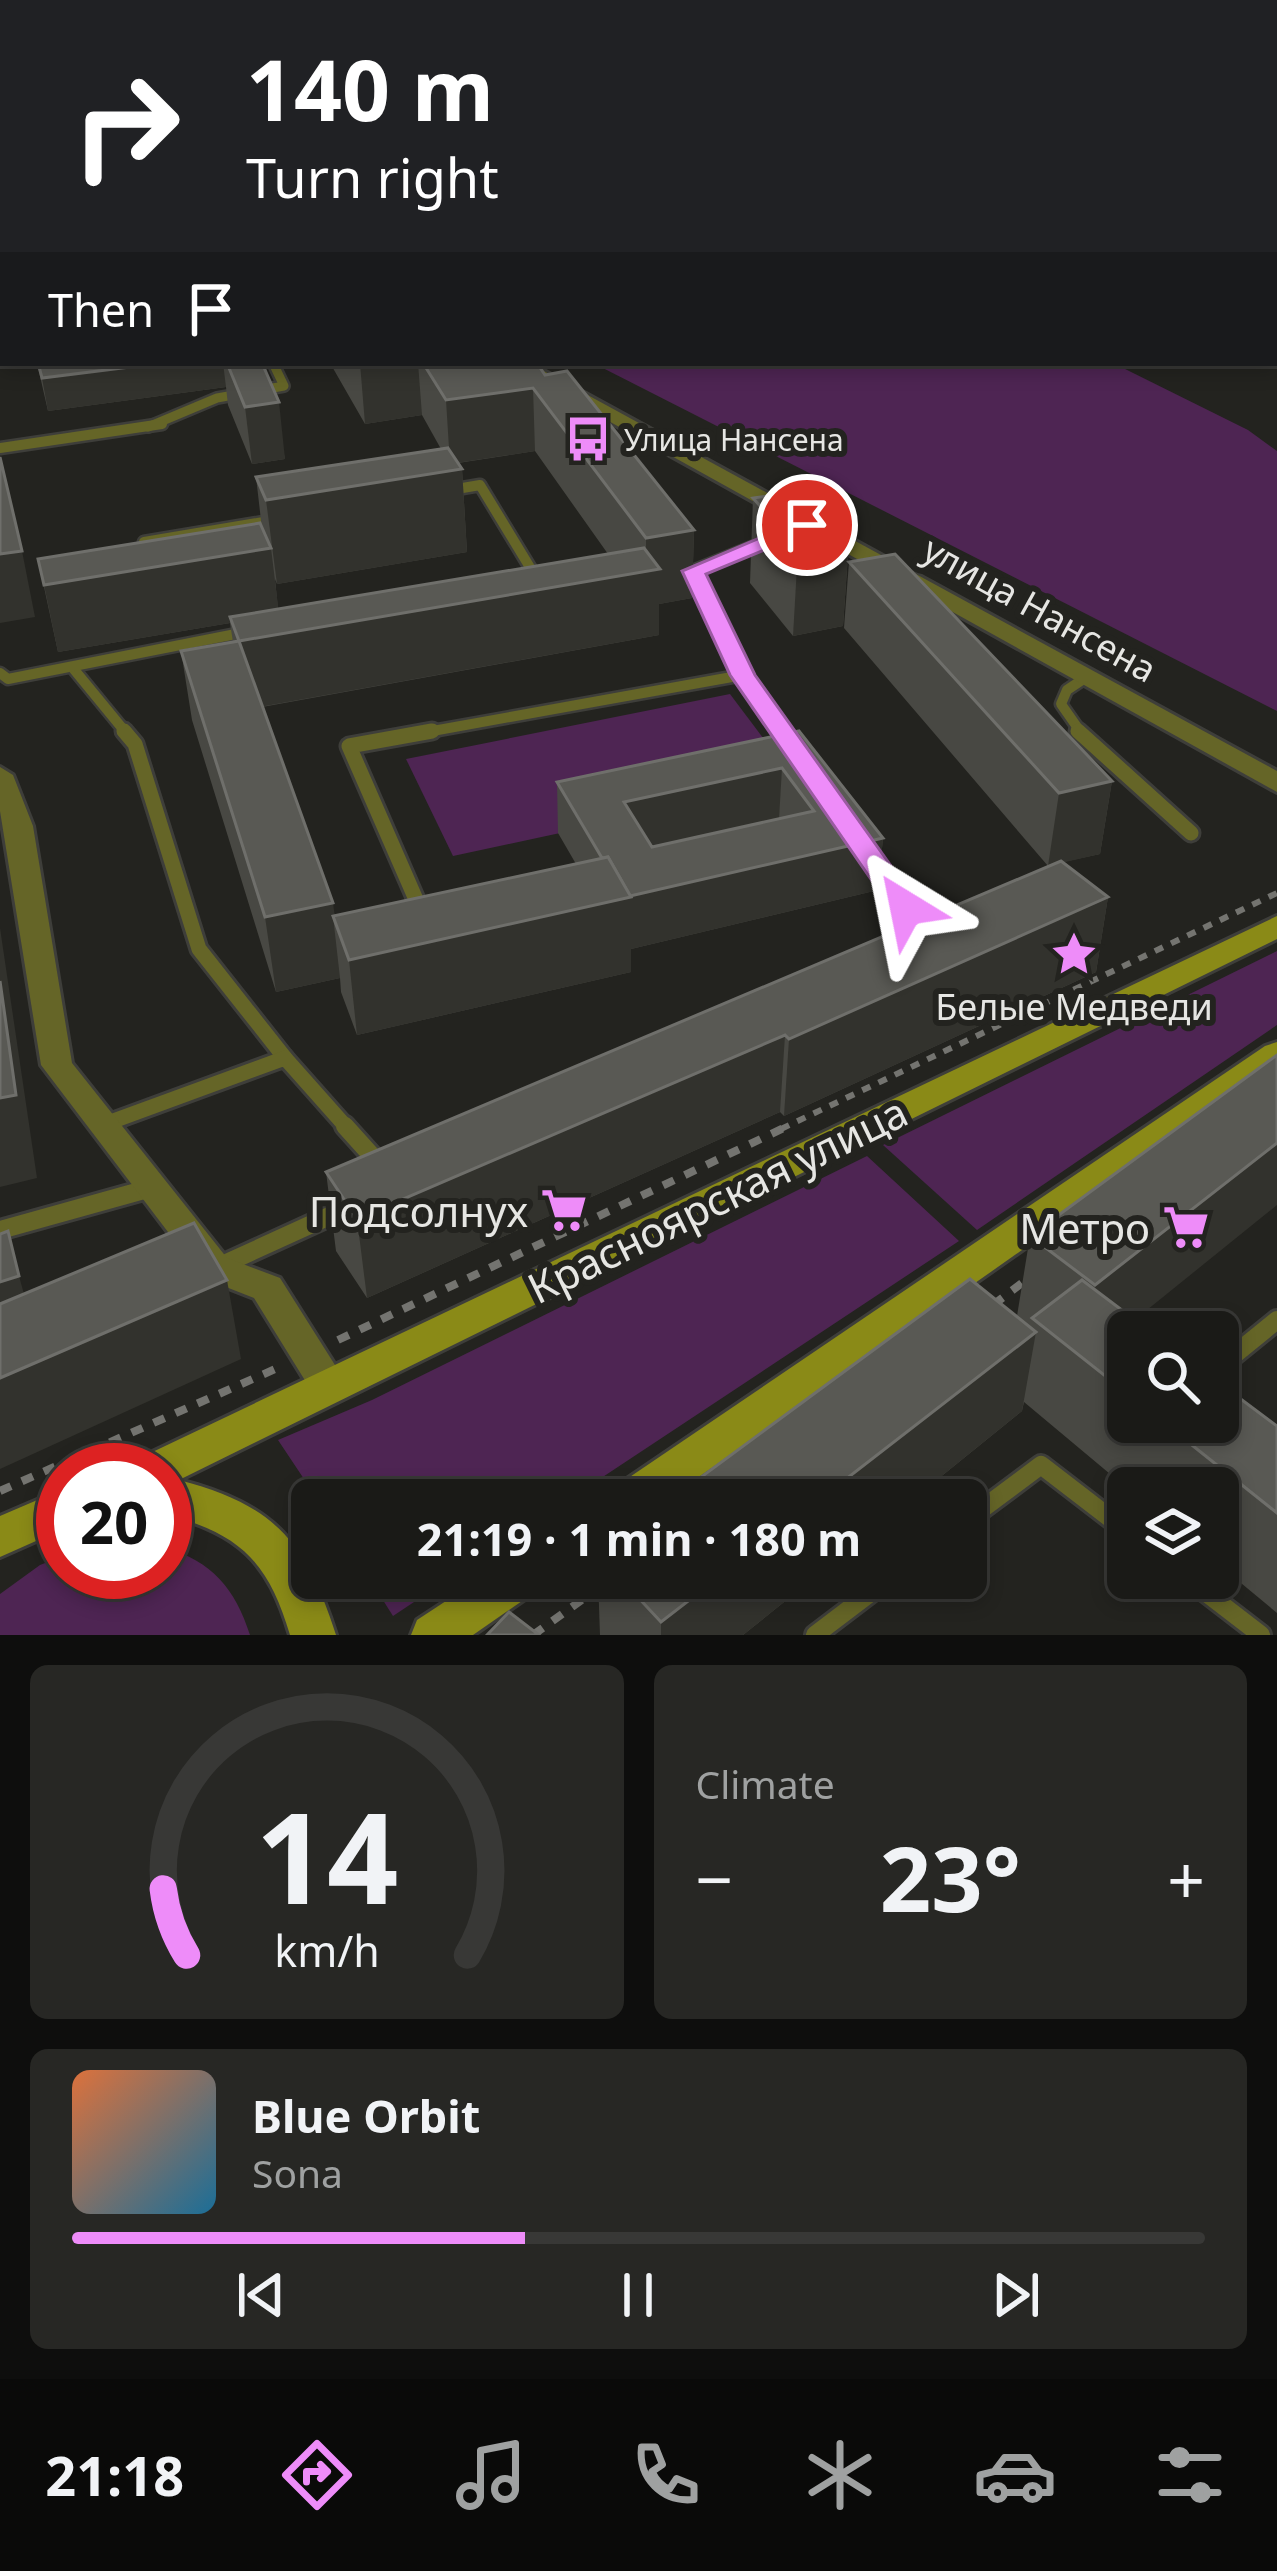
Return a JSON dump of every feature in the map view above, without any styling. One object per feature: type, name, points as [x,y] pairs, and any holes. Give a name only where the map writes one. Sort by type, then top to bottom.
[{"type":"main road","name":"Красноярская улица","points":[[192,1448],[318,1368],[583,1265],[1277,926]]},
{"type":"main road","points":[[661,1479],[1277,1054]]},
{"type":"main road","points":[[192,1502],[222,1510],[267,1540],[299,1583],[313,1635]]},
{"type":"main road","points":[[0,1537],[36,1520]]},
{"type":"main road","points":[[434,1635],[496,1599]]},
{"type":"street","name":"улица Нансена","points":[[519,366],[1277,783]]},
{"type":"street","points":[[0,775],[19,826],[57,1065],[152,1188],[204,1273],[267,1288],[318,1368]]},
{"type":"lane","points":[[0,448],[159,425],[217,398],[284,386],[274,366]]},
{"type":"lane","points":[[435,493],[480,485],[533,574],[510,578]]},
{"type":"lane","points":[[144,542],[301,515]]},
{"type":"lane","points":[[797,753],[743,675],[693,571],[807,525]]},
{"type":"lane","points":[[0,673],[8,680],[256,629]]},
{"type":"lane","points":[[72,667],[135,744],[199,949],[285,1058],[398,1185]]},
{"type":"lane","points":[[421,911],[349,746],[743,675]]},
{"type":"lane","points":[[1085,678],[1066,690],[1061,704],[1073,725],[1191,833]]},
{"type":"lane","points":[[865,850],[933,946],[911,956]]},
{"type":"lane","points":[[105,1124],[285,1058]]},
{"type":"lane","points":[[0,1230],[152,1188]]},
{"type":"lane","points":[[204,1273],[357,1203]]},
{"type":"lane","points":[[1239,1351],[1277,1320]]},
{"type":"lane","points":[[987,1505],[1041,1465],[1107,1516]]},
{"type":"lane","points":[[815,1635],[862,1599]]},
{"type":"lane","points":[[1214,1599],[1261,1635]]},
{"type":"path","points":[[0,1491],[318,1368],[1277,892]]},
{"type":"path","points":[[1004,1322],[984,1311],[1041,1269]]},
{"type":"path","points":[[533,1635],[583,1599]]},
{"type":"shaded area","points":[[599,366],[1119,366],[1248,430],[1277,451],[1277,711]]},
{"type":"shaded area","points":[[730,694],[796,782],[453,856],[406,759]]},
{"type":"shaded area","points":[[1277,951],[1277,1025],[977,1230],[883,1145]]},
{"type":"shaded area","points":[[867,1156],[959,1241],[600,1479],[304,1479],[278,1440],[372,1400]]},
{"type":"shaded area","points":[[192,1558],[229,1590],[250,1635],[0,1635],[0,1594],[36,1568],[36,1599],[192,1599]]},
{"type":"shaded area","points":[[382,1599],[418,1599],[393,1616]]},
{"type":"building","points":[[39,366],[138,366],[42,378]]},
{"type":"building","points":[[228,366],[263,366],[279,402],[245,407]]},
{"type":"building","points":[[425,366],[539,366],[545,375],[567,371],[694,530],[646,538],[533,388],[446,400]]},
{"type":"building","points":[[448,448],[462,469],[266,500],[256,477]]},
{"type":"building","points":[[0,457],[22,551],[0,554]]},
{"type":"building","points":[[804,491],[849,540],[798,549],[753,498]]},
{"type":"building","points":[[260,523],[271,548],[44,585],[38,559]]},
{"type":"building","points":[[644,548],[660,569],[239,641],[230,617]]},
{"type":"building","points":[[895,554],[1112,781],[1059,793],[849,562]]},
{"type":"building","points":[[239,641],[333,903],[265,917],[181,651]]},
{"type":"building","points":[[799,731],[883,838],[630,896],[557,782]],"holes":[[[782,768],[814,811],[652,847],[624,802]]]},
{"type":"building","points":[[608,857],[631,897],[349,960],[333,916]]},
{"type":"building","points":[[1061,861],[1108,897],[789,1039],[785,1035],[357,1219],[326,1172]]},
{"type":"building","points":[[0,981],[16,1095],[0,1098]]},
{"type":"building","points":[[1277,1055],[1277,1143],[1095,1285],[1030,1236]]},
{"type":"building","points":[[194,1223],[227,1280],[0,1378],[0,1304]]},
{"type":"building","points":[[8,1231],[19,1276],[0,1282],[0,1234]]},
{"type":"building","points":[[970,1279],[1036,1332],[846,1479],[699,1479]]},
{"type":"building","points":[[1082,1280],[1123,1311],[1107,1311],[1107,1377],[1032,1318]]},
{"type":"building","points":[[1239,1398],[1277,1426],[1277,1513],[1239,1483],[1239,1467],[1219,1467],[1189,1443],[1239,1443]]},
{"type":"building","points":[[640,1599],[691,1599],[661,1622]]},
{"type":"building","points":[[509,1612],[539,1635],[487,1635]]},
{"type":"place","name":"Улица Нансена","points":[[588,439]]},
{"type":"place","name":"Белые Медведи","points":[[1074,954]]},
{"type":"place","name":"Подсолнух","points":[[564,1210]]},
{"type":"place","name":"Метро","points":[[1186,1227]]},
{"type":"route","points":[[807,525],[693,571],[743,675],[906,908]]}]
